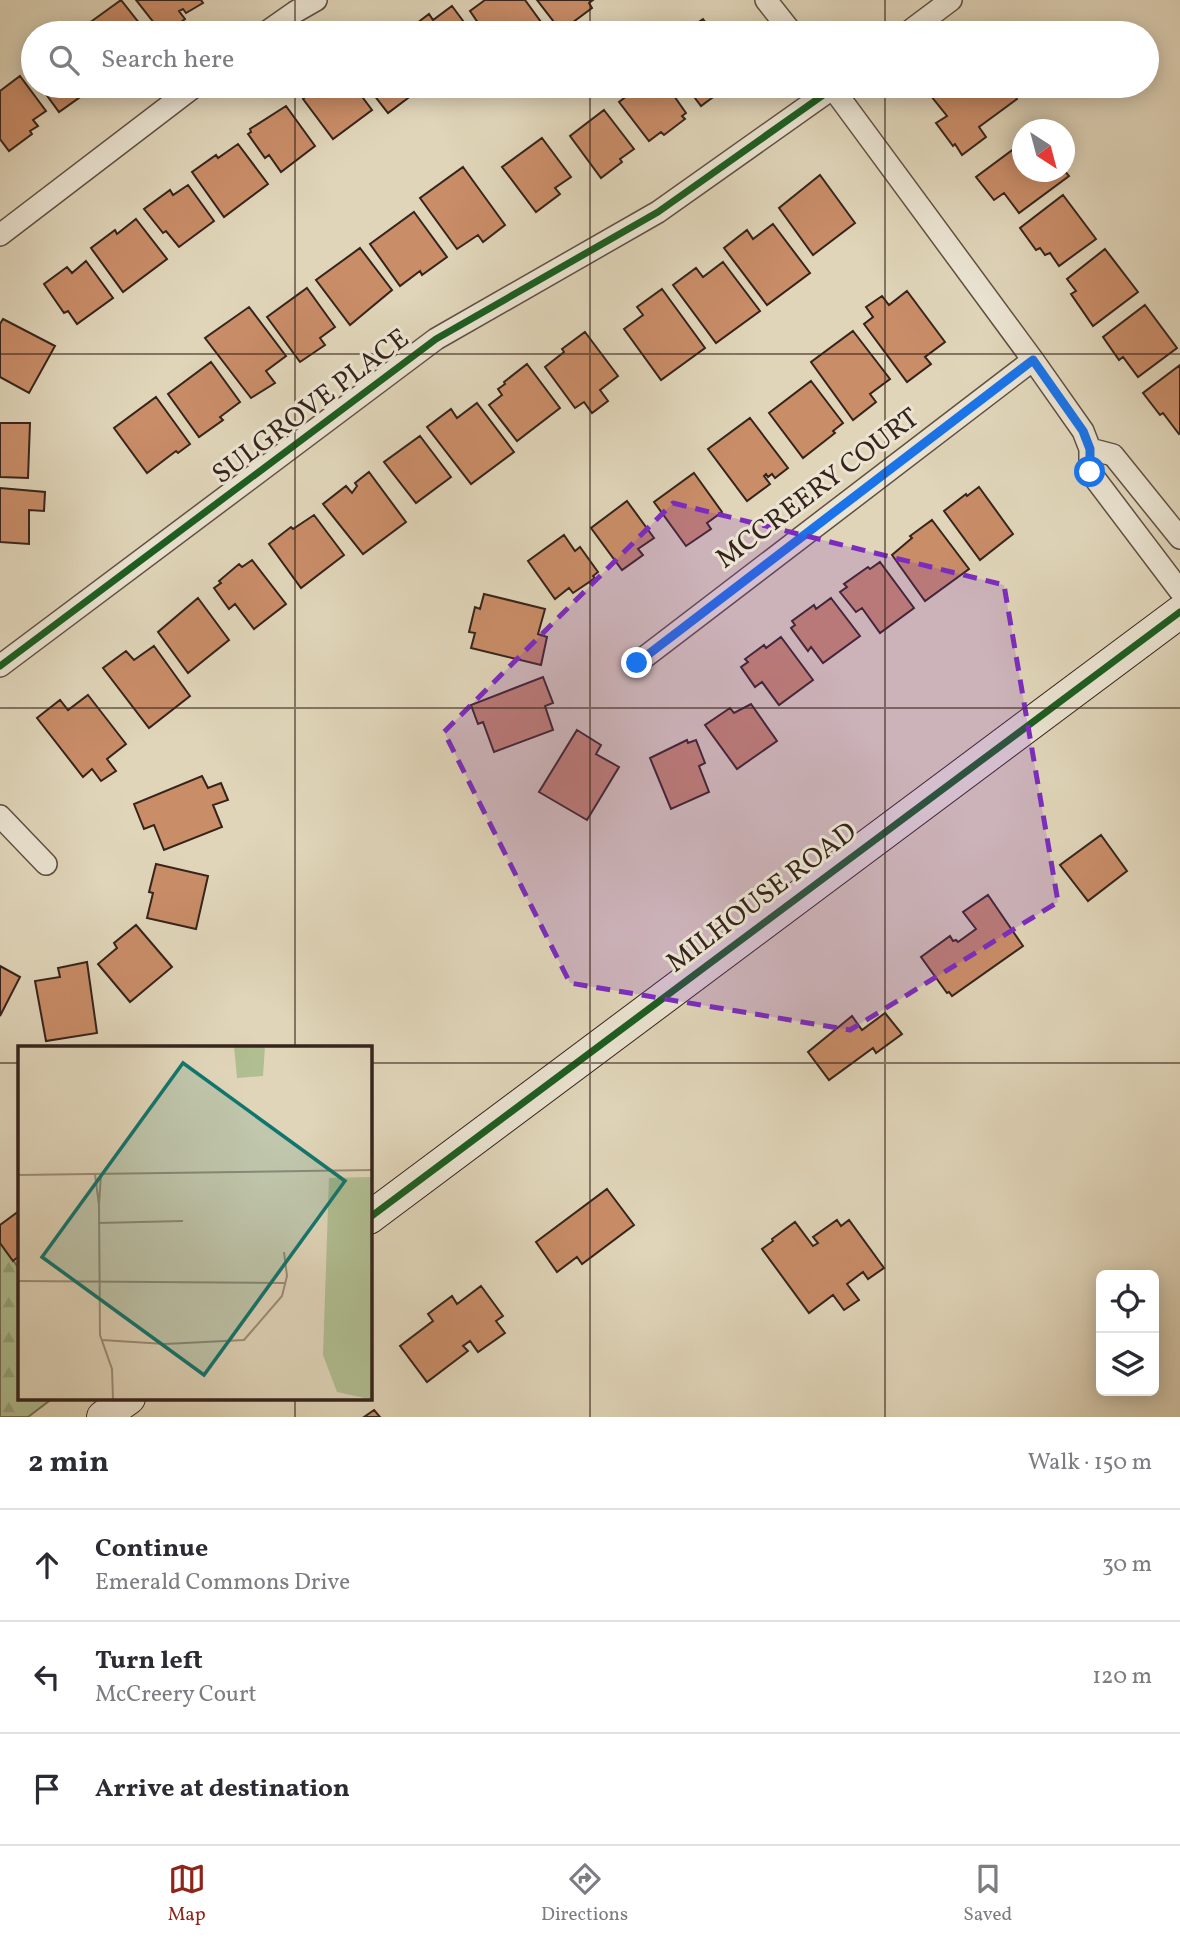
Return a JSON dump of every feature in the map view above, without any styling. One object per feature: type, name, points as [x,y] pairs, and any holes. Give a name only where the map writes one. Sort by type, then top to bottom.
[{"type":"street","points":[[282,21],[316,0]]},
{"type":"street","points":[[766,0],[783,21]]},
{"type":"street","points":[[923,21],[951,0]]},
{"type":"street","points":[[0,234],[179,98]]},
{"type":"street","name":"SULGROVE PLACE","points":[[0,666],[436,340],[658,212],[818,98]]},
{"type":"street","points":[[841,98],[1083,431],[1090,449],[1090,472],[1180,591]]},
{"type":"street","name":"MCCREERY COURT","points":[[637,663],[1033,360]]},
{"type":"street","points":[[1090,449],[1113,455],[1180,538]]},
{"type":"street","name":"MILHOUSE ROAD","points":[[371,1217],[1180,611]]},
{"type":"street","points":[[0,816],[46,864]]},
{"type":"street","points":[[103,1417],[126,1400]]},
{"type":"highlighted area","points":[[673,503],[1004,585],[1058,902],[850,1030],[570,983],[444,732]]},
{"type":"green space","points":[[0,1240],[18,1267],[18,1400],[50,1400],[28,1417],[0,1417]]},
{"type":"building","points":[[121,0],[138,21],[92,21]]},
{"type":"building","points":[[136,0],[201,0],[203,3],[186,13],[183,9],[179,11],[185,19],[182,21],[153,21]]},
{"type":"building","points":[[485,0],[525,0],[540,21],[477,21],[470,11]]},
{"type":"building","points":[[537,0],[593,0],[589,3],[592,8],[574,21],[553,21]]},
{"type":"building","points":[[452,6],[463,21],[420,21],[429,14],[433,20]]},
{"type":"building","points":[[20,76],[21,98],[36,98],[46,111],[33,120],[38,126],[30,131],[32,134],[9,151],[0,139],[0,91]]},
{"type":"building","points":[[49,98],[79,98],[59,112]]},
{"type":"building","points":[[363,98],[372,110],[333,139],[303,99]]},
{"type":"building","points":[[376,98],[408,98],[388,113]]},
{"type":"building","points":[[624,98],[675,98],[686,113],[682,116],[685,119],[664,135],[661,132],[649,141],[619,102]]},
{"type":"building","points":[[695,98],[712,98],[701,106]]},
{"type":"building","points":[[933,98],[1017,99],[979,127],[986,137],[962,155],[936,123],[947,116]]},
{"type":"building","points":[[286,106],[315,146],[281,172],[269,155],[265,158],[248,134],[250,129]]},
{"type":"building","points":[[604,110],[634,149],[601,178],[570,136]]},
{"type":"building","points":[[542,138],[571,177],[555,188],[560,194],[536,212],[502,167]]},
{"type":"building","points":[[238,144],[268,184],[224,217],[192,172]]},
{"type":"building","points":[[1012,150],[1012,182],[1061,182],[1019,213],[1004,193],[994,200],[976,177]]},
{"type":"building","points":[[463,167],[505,225],[483,242],[478,235],[457,249],[420,198]]},
{"type":"building","points":[[820,175],[855,223],[813,255],[779,208]]},
{"type":"building","points":[[188,185],[214,221],[179,247],[166,231],[163,233],[144,209],[170,190],[173,195]]},
{"type":"building","points":[[1063,195],[1096,239],[1059,266],[1050,253],[1045,255],[1040,248],[1036,250],[1020,228]]},
{"type":"building","points":[[414,212],[447,257],[422,275],[420,271],[400,286],[370,244]]},
{"type":"building","points":[[136,219],[167,259],[123,292],[91,248],[115,230],[117,234]]},
{"type":"building","points":[[773,224],[810,273],[767,305],[724,248],[747,230],[753,239]]},
{"type":"building","points":[[360,248],[392,290],[350,325],[316,280]]},
{"type":"building","points":[[1105,249],[1138,292],[1093,326],[1071,294],[1076,291],[1067,279]]},
{"type":"building","points":[[86,261],[113,298],[77,324],[68,311],[64,313],[44,284],[67,267],[72,273]]},
{"type":"building","points":[[723,262],[760,311],[716,343],[673,285],[696,268],[703,277]]},
{"type":"building","points":[[307,288],[335,327],[320,338],[325,345],[300,362],[267,317]]},
{"type":"building","points":[[662,289],[705,348],[661,380],[624,329],[643,315],[637,307]]},
{"type":"building","points":[[907,291],[945,342],[925,357],[931,364],[907,382],[864,324],[873,317],[866,307],[882,296],[889,305]]},
{"type":"building","points":[[1145,305],[1177,348],[1138,377],[1123,357],[1119,360],[1103,337]]},
{"type":"building","points":[[249,307],[286,356],[266,371],[275,383],[251,398],[205,338]]},
{"type":"building","points":[[3,319],[55,346],[29,393],[0,377],[0,324]]},
{"type":"building","points":[[853,331],[890,379],[870,394],[876,402],[853,420],[811,362]]},
{"type":"building","points":[[585,332],[618,376],[600,390],[608,401],[592,413],[584,402],[575,408],[545,367],[564,352],[562,349]]},
{"type":"building","points":[[211,362],[240,402],[220,417],[223,420],[199,437],[168,394]]},
{"type":"building","points":[[527,364],[560,408],[517,441],[489,405],[502,395],[498,389],[504,382]]},
{"type":"building","points":[[1180,365],[1180,433],[1179,434],[1143,393]]},
{"type":"building","points":[[811,381],[843,423],[833,431],[835,433],[803,458],[769,413]]},
{"type":"building","points":[[156,397],[190,444],[147,473],[114,428]]},
{"type":"building","points":[[477,403],[514,452],[471,484],[427,427],[451,409],[457,418]]},
{"type":"building","points":[[750,418],[788,468],[775,478],[772,474],[768,477],[766,474],[764,476],[770,484],[747,501],[708,449]]},
{"type":"building","points":[[0,423],[30,423],[28,478],[0,477]]},
{"type":"building","points":[[420,436],[451,477],[416,503],[384,462]]},
{"type":"building","points":[[369,472],[406,522],[363,554],[323,504],[346,486],[352,493],[357,486],[355,483]]},
{"type":"building","points":[[694,473],[722,512],[707,523],[711,529],[686,546],[654,502]]},
{"type":"building","points":[[979,487],[1013,534],[980,560],[944,511]]},
{"type":"building","points":[[0,488],[45,492],[44,511],[29,510],[29,544],[0,542]]},
{"type":"building","points":[[627,501],[654,538],[638,549],[643,555],[622,570],[591,528]]},
{"type":"building","points":[[314,515],[344,555],[301,588],[269,544],[291,527],[293,529]]},
{"type":"building","points":[[932,520],[969,569],[925,601],[892,555],[912,538],[910,536]]},
{"type":"building","points":[[564,535],[575,551],[580,547],[598,572],[593,576],[595,578],[573,593],[569,588],[555,599],[528,561]]},
{"type":"building","points":[[252,560],[286,604],[254,629],[235,604],[229,609],[214,588],[239,564],[242,567]]},
{"type":"building","points":[[880,562],[914,608],[880,633],[862,608],[856,612],[840,592],[847,587],[844,584]]},
{"type":"building","points":[[484,594],[545,609],[538,634],[547,637],[541,665],[471,648],[475,633],[469,632],[475,607],[480,609]]},
{"type":"building","points":[[198,598],[229,640],[188,673],[158,632]]},
{"type":"building","points":[[831,598],[860,636],[823,663],[811,647],[808,651],[791,628],[795,625],[792,621],[814,605],[816,609]]},
{"type":"building","points":[[781,637],[813,680],[779,705],[762,682],[755,687],[741,667],[748,662],[745,659]]},
{"type":"building","points":[[154,646],[190,696],[149,728],[103,668],[126,651],[134,660]]},
{"type":"building","points":[[543,677],[553,703],[545,706],[553,730],[494,752],[483,722],[478,724],[471,705]]},
{"type":"building","points":[[88,695],[126,744],[107,759],[116,771],[101,781],[92,769],[83,777],[37,718],[60,700],[68,710]]},
{"type":"building","points":[[751,704],[777,741],[737,769],[705,725],[730,708],[734,713]]},
{"type":"building","points":[[577,730],[601,745],[596,754],[619,767],[587,820],[539,792]]},
{"type":"building","points":[[687,740],[688,743],[696,740],[705,763],[699,766],[709,792],[671,809],[650,758]]},
{"type":"building","points":[[202,776],[208,788],[221,783],[228,800],[213,805],[222,827],[164,850],[154,825],[144,829],[134,804]]},
{"type":"building","points":[[1101,835],[1127,871],[1088,901],[1060,865]]},
{"type":"building","points":[[156,864],[208,876],[196,929],[147,918],[153,893],[149,892]]},
{"type":"building","points":[[988,895],[1023,946],[952,996],[921,957],[950,936],[953,941],[958,942],[976,929],[963,912]]},
{"type":"building","points":[[136,925],[172,967],[130,1002],[98,964],[117,948],[114,943]]},
{"type":"building","points":[[87,962],[97,1033],[46,1041],[35,981],[60,977],[58,968]]},
{"type":"building","points":[[0,966],[20,977],[0,1016]]},
{"type":"building","points":[[885,1013],[902,1034],[876,1053],[873,1048],[829,1080],[808,1052],[852,1016],[862,1030]]},
{"type":"building","points":[[607,1189],[634,1225],[582,1264],[577,1257],[557,1272],[536,1242]]},
{"type":"building","points":[[18,1212],[18,1257],[13,1261],[0,1243],[0,1225]]},
{"type":"building","points":[[837,1220],[841,1226],[849,1220],[884,1268],[868,1279],[863,1272],[847,1284],[859,1300],[844,1310],[833,1295],[809,1313],[762,1249],[795,1222],[813,1246],[818,1243],[813,1237]]},
{"type":"building","points":[[481,1286],[503,1316],[496,1321],[505,1333],[478,1352],[470,1341],[463,1346],[468,1351],[427,1382],[400,1346],[433,1321],[428,1314],[452,1296],[457,1304]]},
{"type":"building","points":[[374,1410],[380,1417],[364,1417]]},
{"type":"cycle path","points":[[0,666],[436,339],[658,212],[819,98]]},
{"type":"cycle path","points":[[371,1217],[1180,612]]},
{"type":"route","points":[[637,663],[1033,360],[1083,431],[1090,449],[1090,472]]}]
